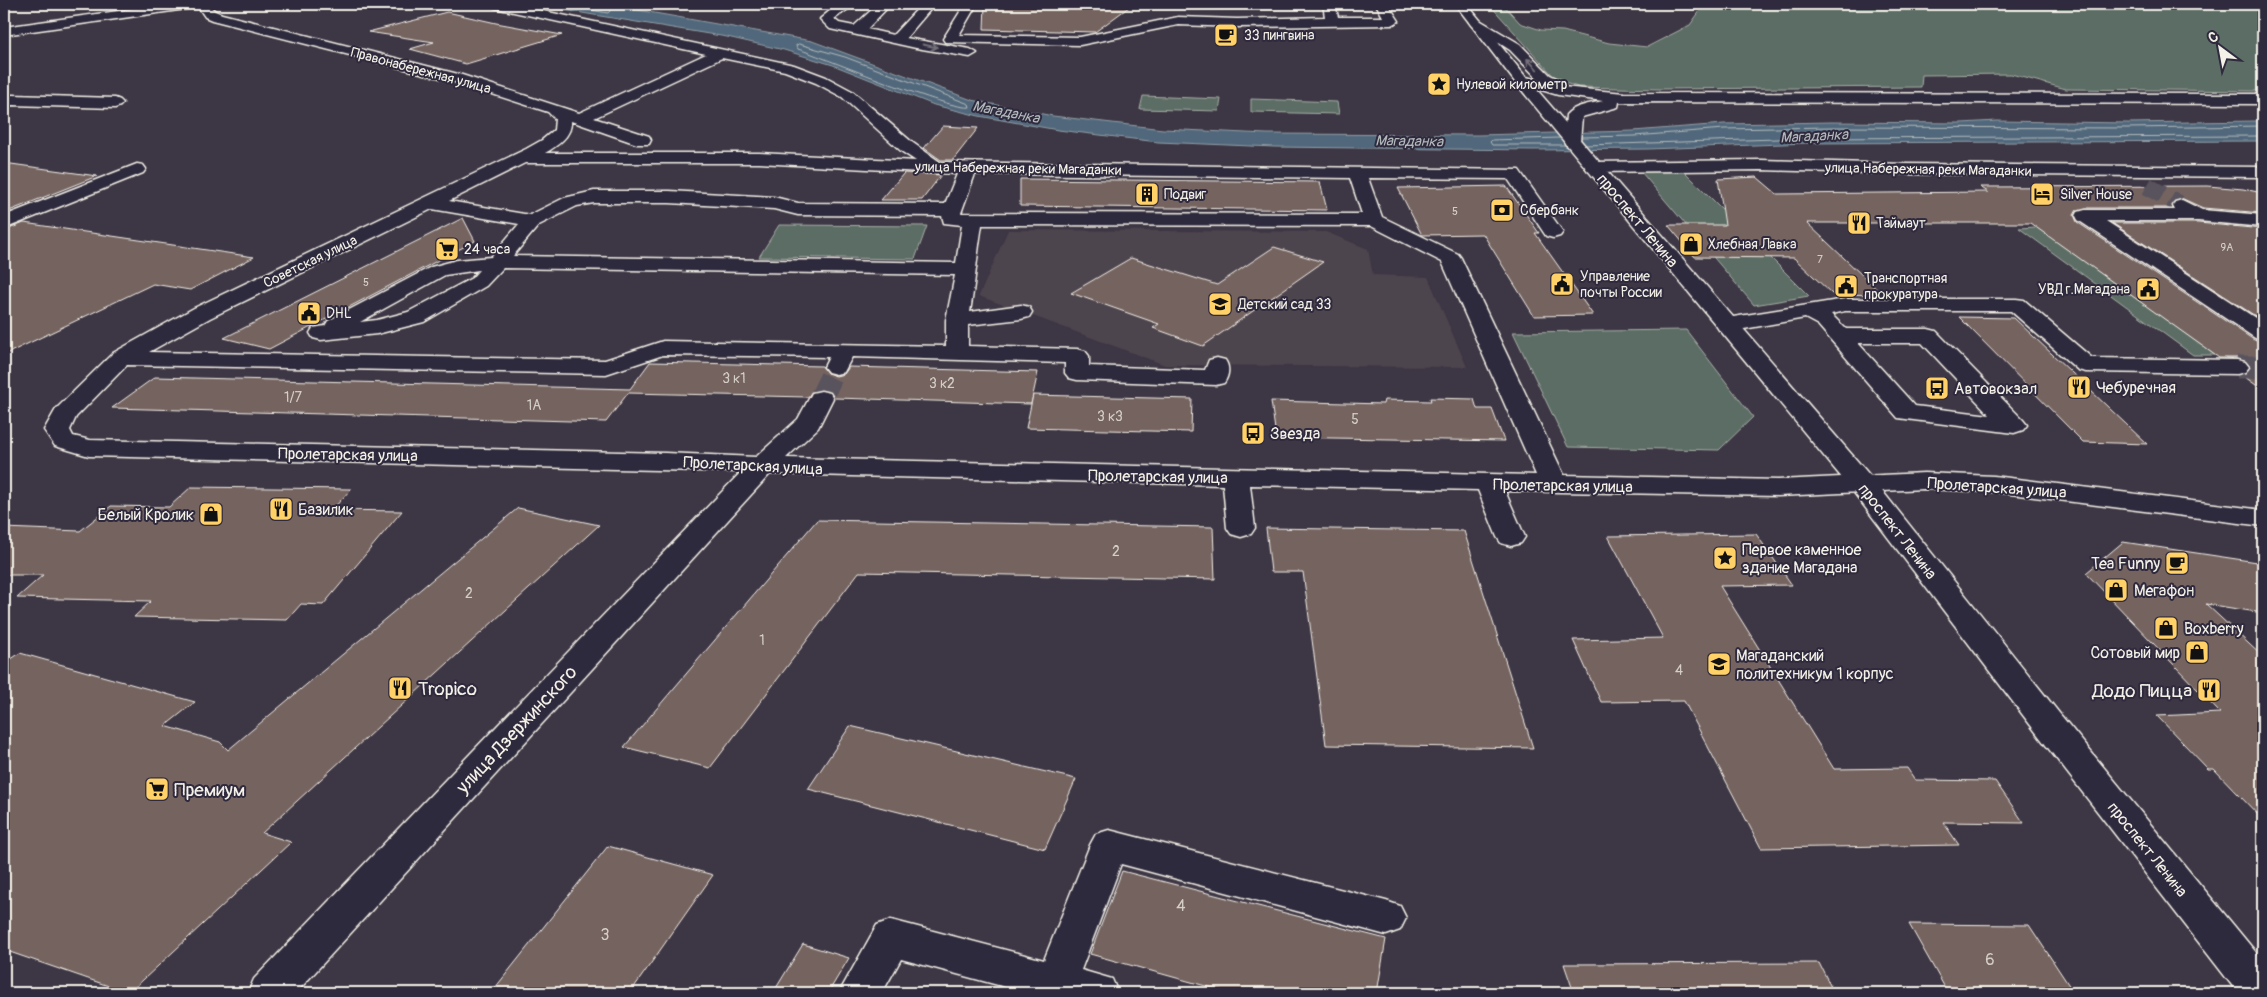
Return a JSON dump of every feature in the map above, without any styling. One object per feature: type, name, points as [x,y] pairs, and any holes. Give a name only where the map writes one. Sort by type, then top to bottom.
[{"type":"street","points":[[4,31],[193,4]]},
{"type":"street","name":"Правонабережная улица","points":[[202,4],[210,14],[218,18],[457,78],[643,140]]},
{"type":"street","points":[[495,4],[789,68],[821,80],[847,94],[907,147],[937,168]]},
{"type":"street","points":[[849,4],[841,7],[826,19],[835,26],[952,51],[985,54]]},
{"type":"street","points":[[858,30],[885,4]]},
{"type":"street","points":[[897,39],[929,4]]},
{"type":"street","points":[[971,4],[950,38],[1080,41],[1178,22],[1392,21],[1382,4]]},
{"type":"street","points":[[1329,4],[1332,21]]},
{"type":"street","name":"проспект Ленина","points":[[1461,4],[1520,79],[1591,164],[1862,484],[2041,714],[2263,992]]},
{"type":"street","points":[[1476,22],[1515,47],[1545,78],[1555,83],[1600,93],[1674,97]]},
{"type":"street","points":[[1086,55],[1093,48],[1096,38]]},
{"type":"street","points":[[579,119],[720,53]]},
{"type":"street","points":[[1520,79],[1546,89],[1575,94],[1624,98],[2263,99]]},
{"type":"street","points":[[1572,141],[1572,117],[1584,110],[1614,103],[1674,97]]},
{"type":"street","points":[[4,102],[12,100],[115,103]]},
{"type":"street","name":"Советская улица","points":[[57,430],[65,414],[121,358],[202,313],[524,158],[546,145],[562,128],[563,118],[554,110]]},
{"type":"street","name":"улица Набережная реки Магаданки","points":[[524,158],[758,158],[968,169],[1513,174],[1554,232]]},
{"type":"street","name":"улица Набережная реки Магаданки","points":[[1591,164],[1904,170],[2263,172]]},
{"type":"street","points":[[4,223],[137,169]]},
{"type":"street","points":[[968,169],[952,210],[951,218],[1374,220],[1452,258],[1554,484]]},
{"type":"street","points":[[2123,171],[2146,186]]},
{"type":"street","points":[[1357,173],[1374,220]]},
{"type":"street","points":[[321,334],[377,327],[416,317],[479,282],[532,221],[571,202],[594,197],[669,197],[774,203],[798,209],[952,210]]},
{"type":"street","points":[[431,203],[532,221]]},
{"type":"street","points":[[2179,204],[2198,215]]},
{"type":"street","points":[[2263,221],[2198,215],[2085,216],[2263,333]]},
{"type":"street","points":[[957,354],[957,320],[966,278],[965,269],[973,218]]},
{"type":"street","points":[[268,360],[321,334],[438,271],[457,266],[497,262],[965,269]]},
{"type":"street","points":[[1728,325],[1845,305],[2016,305],[2086,365],[2237,366]]},
{"type":"street","points":[[1808,311],[1826,320],[1838,336],[1907,413],[2014,425],[1928,336],[1838,336]]},
{"type":"street","points":[[957,320],[1021,312]]},
{"type":"street","points":[[121,358],[606,367],[622,363],[647,351],[663,348],[840,358],[957,354],[1077,356],[1077,373],[1216,378],[1217,365]]},
{"type":"street","points":[[1483,384],[1508,384]]},
{"type":"street","name":"улица Дзержинского","points":[[269,993],[763,466],[809,422],[821,398]]},
{"type":"street","name":"Пролетарская улица","points":[[57,430],[64,441],[89,448],[665,461],[849,470],[1489,484],[1778,488],[1924,481],[1994,484],[2263,518]]},
{"type":"street","points":[[1236,477],[1241,528]]},
{"type":"street","points":[[1489,484],[1511,537]]},
{"type":"street","points":[[860,993],[891,938],[1072,988],[1109,845],[1386,918]]},
{"type":"shaded area","name":"Детский сад 33","points":[[1008,230],[1326,232],[1368,249],[1373,275],[1428,277],[1467,367],[1165,365],[979,296]]},
{"type":"green space","points":[[1489,4],[1503,4],[1520,23],[1541,30],[1563,31],[1609,43],[1647,47],[1690,25],[1705,4],[2263,4],[2263,91],[2066,89],[2011,74],[1922,75],[1921,87],[1658,89],[1578,87],[1558,81]]},
{"type":"green space","points":[[1143,96],[1221,99],[1219,111],[1140,109]]},
{"type":"green space","points":[[1251,99],[1337,102],[1339,114],[1251,112]]},
{"type":"green space","points":[[1636,166],[1679,166],[1809,296],[1754,305]]},
{"type":"green space","points":[[779,225],[927,226],[915,259],[759,257]]},
{"type":"green space","points":[[2036,227],[2215,355],[2193,355],[2019,228]]},
{"type":"green space","points":[[1686,330],[1753,417],[1719,450],[1568,447],[1513,332]]},
{"type":"water","name":"Магаданка","points":[[538,4],[604,4],[812,41],[972,100],[1053,116],[1163,129],[1267,134],[1478,135],[1633,131],[1724,124],[1831,122],[1961,123],[1997,121],[2128,123],[2263,121],[2263,141],[1809,143],[1648,149],[1533,150],[1274,147],[1158,142],[1058,130],[979,116],[934,105],[833,65],[784,50],[727,37]]},
{"type":"building","points":[[985,4],[1133,4],[1095,32],[984,29]]},
{"type":"building","points":[[447,12],[562,35],[466,64],[410,49],[434,42],[368,32]]},
{"type":"building","points":[[943,126],[978,128],[953,160],[941,160],[924,148]]},
{"type":"building","points":[[4,163],[97,176],[4,213]]},
{"type":"building","points":[[904,173],[941,175],[922,200],[881,200]]},
{"type":"building","points":[[1757,177],[1777,194],[1988,192],[1980,187],[2208,186],[2263,193],[2263,213],[2203,208],[2181,198],[2173,201],[2172,208],[2085,208],[2077,210],[2074,215],[2077,222],[2254,340],[2263,342],[2263,390],[2242,375],[2251,367],[2246,361],[2237,358],[2219,358],[2030,223],[1807,223],[1883,295],[1832,294],[1794,258],[1695,257],[1668,225],[1725,225],[1718,179]]},
{"type":"building","name":"Подвиг","points":[[1020,179],[1320,182],[1327,210],[1020,206]]},
{"type":"building","points":[[1506,186],[1539,233],[1535,233],[1593,315],[1534,316],[1483,234],[1422,235],[1398,188]]},
{"type":"building","points":[[463,218],[475,241],[269,349],[224,338]]},
{"type":"building","points":[[24,223],[254,257],[190,290],[153,284],[4,355],[4,231]]},
{"type":"building","points":[[2112,223],[2198,223],[2263,229],[2263,321]]},
{"type":"building","points":[[1274,247],[1323,262],[1203,346],[1153,328],[1159,324],[1071,293],[1131,258],[1217,285]]},
{"type":"building","points":[[1959,317],[2014,318],[2147,444],[2083,442]]},
{"type":"building","points":[[650,362],[822,366],[827,373],[836,376],[844,374],[849,367],[1038,372],[1031,404],[835,398],[830,391],[821,389],[812,391],[808,397],[628,393],[606,422],[112,408],[155,377],[630,389]]},
{"type":"building","points":[[1033,395],[1192,399],[1191,432],[1026,428]]},
{"type":"building","points":[[1430,398],[1474,399],[1477,409],[1492,409],[1504,441],[1276,437],[1271,401],[1383,404],[1384,400],[1431,401]]},
{"type":"building","points":[[191,487],[351,489],[332,510],[402,511],[323,605],[301,604],[287,620],[134,617],[151,601],[17,598],[43,575],[4,575],[4,528],[80,531],[111,506],[169,507]]},
{"type":"building","name":"Премиум","points":[[518,508],[599,525],[262,833],[291,842],[129,993],[4,950],[4,664],[20,653],[195,702],[165,726],[220,742],[228,750]]},
{"type":"building","points":[[817,520],[1213,527],[1215,579],[859,572],[710,768],[624,747]]},
{"type":"building","points":[[1266,528],[1464,531],[1533,748],[1326,745],[1303,572],[1271,572]]},
{"type":"building","points":[[1756,534],[1792,585],[1720,586],[1834,769],[1907,768],[1915,780],[1995,781],[2024,823],[1943,822],[1959,845],[1761,848],[1684,701],[1601,702],[1573,640],[1663,638],[1608,536]]},
{"type":"building","points":[[2123,542],[2263,563],[2263,613],[2206,604],[2263,657],[2263,820],[2214,769],[2208,769],[2157,716],[2220,713],[2086,573]]},
{"type":"building","points":[[850,726],[1076,779],[1045,849],[808,789]]},
{"type":"building","points":[[608,846],[713,875],[630,993],[491,993]]},
{"type":"building","points":[[1122,871],[1386,939],[1377,993],[1231,993],[1090,954]]},
{"type":"building","points":[[1909,924],[2029,925],[2074,993],[1948,993]]},
{"type":"building","points":[[803,944],[849,958],[828,993],[773,993]]},
{"type":"building","points":[[1819,963],[1834,993],[1574,993],[1564,964]]},
{"type":"tunnel","points":[[2147,186],[2179,204]]},
{"type":"tunnel","points":[[821,398],[836,367]]},
{"type":"tunnel","points":[[2237,367],[2263,367]]},
{"type":"place","name":"33 пингвина","points":[[1226,35]]},
{"type":"place","name":"Нулевой километр","points":[[1439,84]]},
{"type":"place","name":"Подвиг","points":[[1147,194]]},
{"type":"place","name":"Silver House","points":[[2042,194]]},
{"type":"place","name":"Сбербанк","points":[[1502,210]]},
{"type":"place","name":"Таймаут","points":[[1859,223]]},
{"type":"place","name":"Хлебная Лавка","points":[[1691,244]]},
{"type":"place","name":"24 часа","points":[[447,249]]},
{"type":"place","name":"Управление почты России","points":[[1562,284]]},
{"type":"place","name":"Транспортная прокуратура","points":[[1846,286]]},
{"type":"place","name":"УВД г.Магадана","points":[[2148,289]]},
{"type":"place","name":"Детский сад 33","points":[[1220,304]]},
{"type":"place","name":"DHL","points":[[309,313]]},
{"type":"place","name":"Чебуречная","points":[[2079,387]]},
{"type":"place","name":"Автовокзал","points":[[1937,388]]},
{"type":"place","name":"Звезда","points":[[1253,433]]},
{"type":"place","name":"Базилик","points":[[281,509]]},
{"type":"place","name":"Белый Кролик","points":[[211,514]]},
{"type":"place","name":"Первое каменное здание Магадана","points":[[1725,558]]},
{"type":"place","name":"Tea Funny","points":[[2177,563]]},
{"type":"place","name":"Мегафон","points":[[2116,590]]},
{"type":"place","name":"Boxberry","points":[[2166,628]]},
{"type":"place","name":"Сотовый мир","points":[[2197,652]]},
{"type":"place","name":"Магаданский политехникум 1 корпус","points":[[1719,664]]},
{"type":"place","name":"Tropico","points":[[400,688]]},
{"type":"place","name":"Додо Пицца","points":[[2209,690]]},
{"type":"place","name":"Премиум","points":[[157,789]]}]
